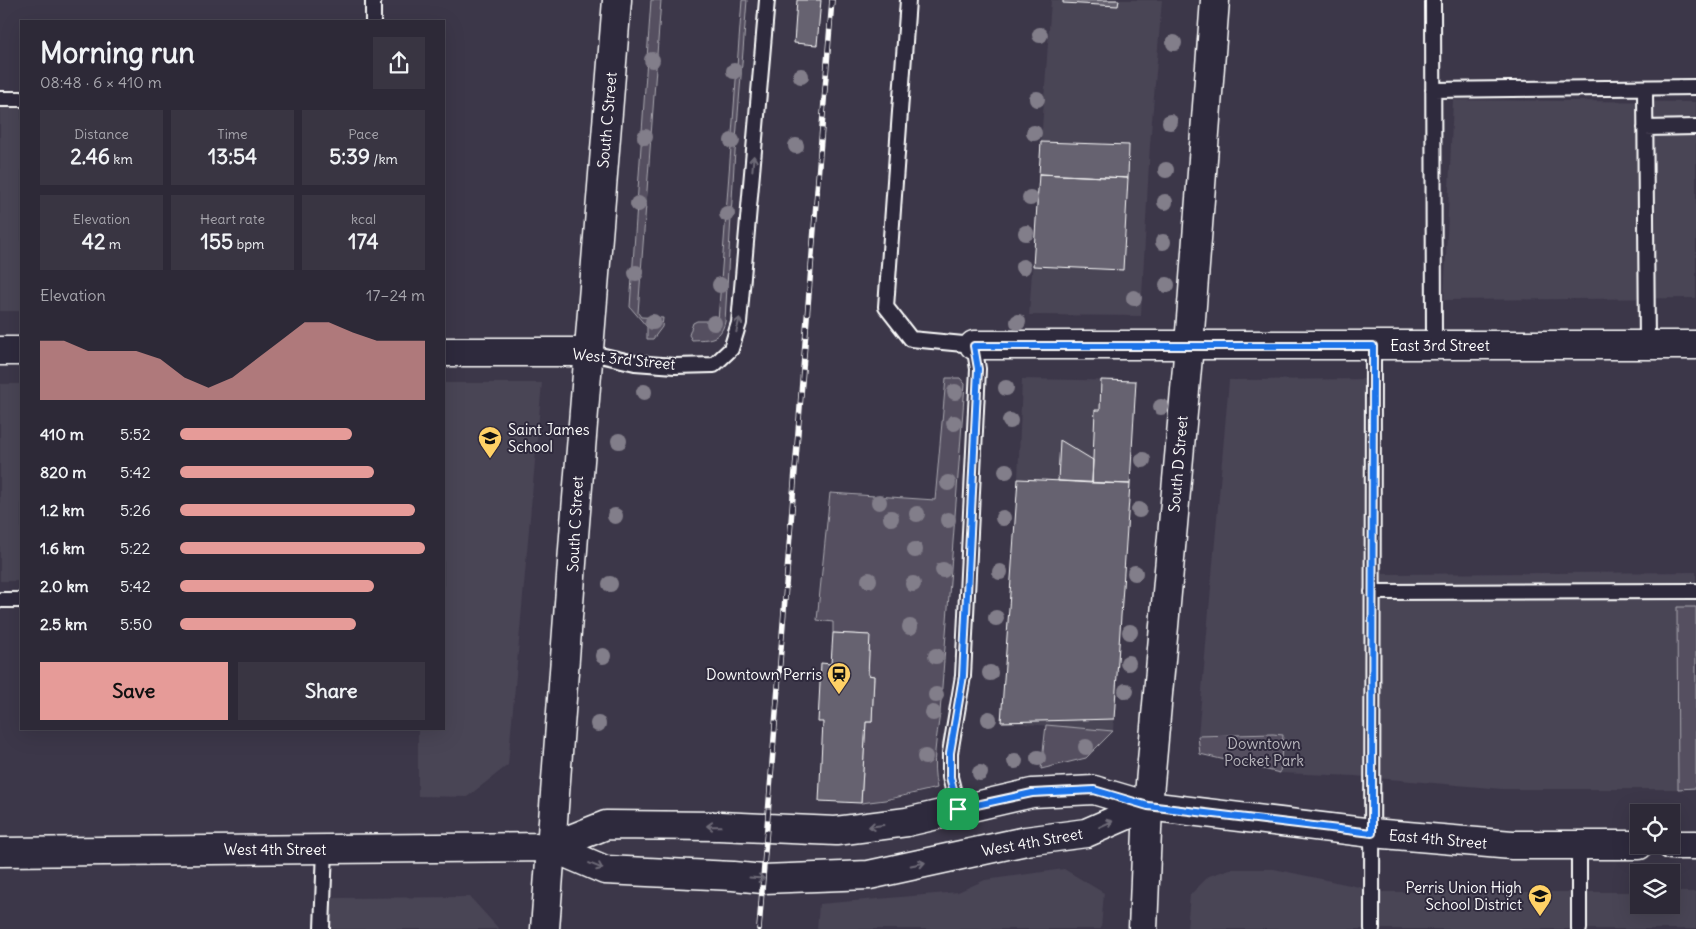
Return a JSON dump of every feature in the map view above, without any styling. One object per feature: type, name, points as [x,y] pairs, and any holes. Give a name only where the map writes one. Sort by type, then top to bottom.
[{"type":"main road","name":"South C Street","points":[[545,929],[587,352],[617,0]]},
{"type":"main road","name":"South D Street","points":[[1144,929],[1148,806],[1189,346],[1215,0]]},
{"type":"main road","name":"East 3rd Street","points":[[974,346],[1696,346]]},
{"type":"main road","points":[[0,351],[20,351]]},
{"type":"main road","name":"West 3rd Street","points":[[445,352],[587,352]]},
{"type":"main road","name":"West 4th Street","points":[[0,852],[551,847],[606,824],[836,831],[907,822],[1032,793],[1094,790],[1148,806]]},
{"type":"main road","name":"West 4th Street","points":[[551,847],[605,870],[763,879],[869,875],[1026,841],[1086,833],[1148,806]]},
{"type":"main road","name":"East 4th Street","points":[[1148,806],[1372,833],[1512,845],[1630,845]]},
{"type":"main road","points":[[1680,845],[1696,845]]},
{"type":"lane","points":[[372,0],[373,20]]},
{"type":"lane","name":"West 3rd Street","points":[[587,352],[635,363],[675,366],[714,365],[731,349],[740,324],[767,0]]},
{"type":"lane","points":[[908,0],[886,307],[911,339],[974,346],[978,369],[963,676],[950,753],[950,777],[958,809]]},
{"type":"lane","points":[[1433,0],[1434,346]]},
{"type":"lane","points":[[1433,90],[1696,87]]},
{"type":"lane","points":[[1645,88],[1647,346]]},
{"type":"lane","points":[[0,99],[20,99]]},
{"type":"lane","points":[[1645,128],[1696,127]]},
{"type":"lane","points":[[1372,929],[1373,346]]},
{"type":"lane","points":[[1372,592],[1696,591]]},
{"type":"lane","points":[[0,600],[20,600]]},
{"type":"lane","points":[[1579,929],[1580,845]]},
{"type":"lane","points":[[322,929],[325,849]]},
{"type":"shaded area","points":[[1051,0],[1162,0],[1150,145],[1141,316],[1029,315]]},
{"type":"shaded area","points":[[1453,100],[1696,102],[1696,298],[1444,300]]},
{"type":"shaded area","points":[[0,108],[20,108],[20,311],[0,311]]},
{"type":"shaded area","points":[[1022,379],[1136,381],[1113,731],[1001,722],[1018,479]]},
{"type":"shaded area","points":[[1378,379],[1383,574],[1696,572],[1696,607],[1677,607],[1678,789],[1502,789],[1354,776],[1280,773],[1283,736],[1273,734],[1198,736],[1229,380]]},
{"type":"shaded area","points":[[445,383],[542,383],[508,765],[467,797],[418,796],[418,730],[445,730]]},
{"type":"shaded area","points":[[0,384],[20,384],[20,581],[0,581]]},
{"type":"shaded area","points":[[1064,869],[1104,893],[1101,929],[817,929],[819,904],[958,892],[985,880]]},
{"type":"shaded area","points":[[1230,869],[1274,869],[1383,892],[1630,892],[1630,914],[1680,914],[1680,892],[1696,892],[1696,929],[1187,929],[1190,895],[1209,876]]},
{"type":"shaded area","points":[[470,897],[499,929],[330,929],[330,898]]},
{"type":"green space","points":[[651,0],[661,0],[638,313],[641,317],[663,318],[662,327],[653,339],[647,339],[647,327],[630,307]]},
{"type":"green space","points":[[742,0],[747,0],[734,165],[725,322],[717,336],[709,339],[692,340],[689,335],[693,323],[697,321],[718,321]]},
{"type":"green space","points":[[946,378],[960,378],[965,384],[940,713],[935,750],[935,779],[937,788],[885,800],[861,803],[866,722],[872,722],[874,676],[868,675],[869,635],[833,633],[833,622],[817,620],[830,493],[935,500]]},
{"type":"green space","points":[[1677,607],[1696,607],[1696,788],[1678,789]]},
{"type":"green space","points":[[1046,725],[1113,731],[1086,758],[1041,769]]},
{"type":"green space","name":"Downtown Pocket Park","points":[[1283,735],[1280,773],[1200,754],[1198,736]]},
{"type":"building","points":[[797,0],[821,0],[817,45],[794,43]]},
{"type":"building","points":[[1063,0],[1119,0],[1118,6],[1063,3]]},
{"type":"building","points":[[1041,142],[1129,145],[1128,178],[1039,174]]},
{"type":"building","points":[[1039,174],[1128,178],[1123,270],[1033,266]]},
{"type":"building","points":[[1101,380],[1136,381],[1130,484],[1092,483],[1095,410],[1100,410]]},
{"type":"building","points":[[1060,440],[1093,460],[1092,483],[1058,481]]},
{"type":"building","points":[[1018,479],[1130,484],[1114,719],[1001,722]]},
{"type":"building","points":[[833,633],[870,635],[868,675],[874,676],[872,722],[866,722],[861,803],[819,801],[823,722],[818,722],[821,663],[831,664]]},
{"type":"railway","points":[[759,929],[832,0]]},
{"type":"place","name":"Saint James School","points":[[490,459]]},
{"type":"place","name":"Downtown Perris","points":[[839,695]]},
{"type":"place","name":"Perris Union High School District","points":[[1540,917]]},
{"type":"route","points":[[974,346],[1373,346],[1372,833],[1148,806],[1094,790],[1032,793],[958,809],[950,777],[950,753],[963,676],[978,369],[974,346]]}]
